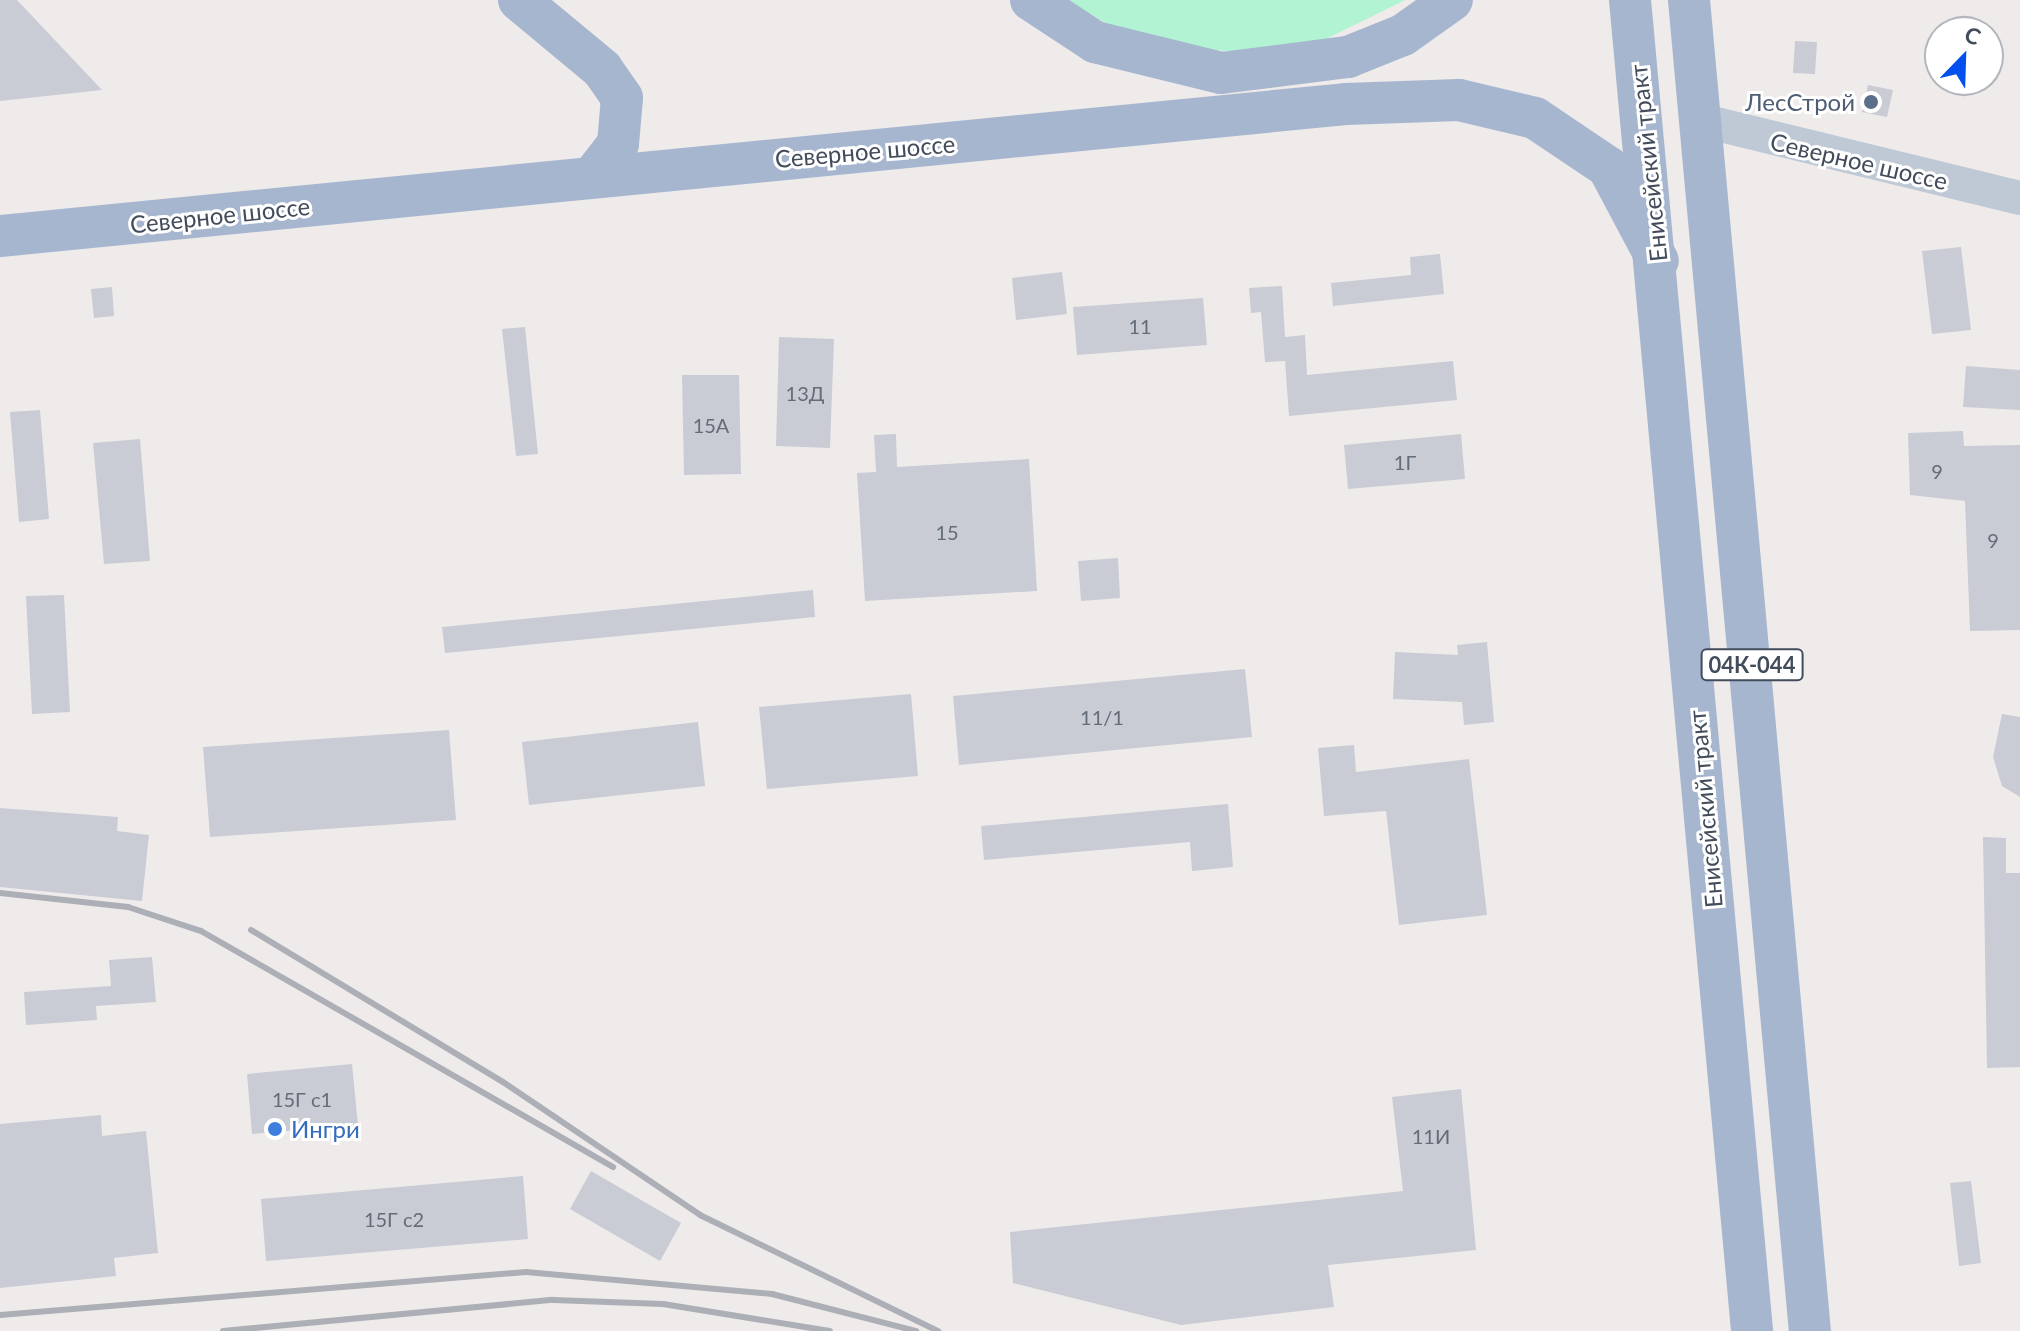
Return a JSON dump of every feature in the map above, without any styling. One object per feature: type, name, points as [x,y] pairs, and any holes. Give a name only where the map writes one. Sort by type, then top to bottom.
[{"type":"main road","points":[[519,0],[602,69],[622,98],[618,144],[593,176]]},
{"type":"main road","points":[[1031,0],[1095,42],[1221,73],[1348,57],[1403,35],[1452,0]]},
{"type":"main road","name":"Енисейский тракт","points":[[1630,0],[1658,261],[1752,1331]]},
{"type":"main road","name":"04К-044","points":[[1689,0],[1810,1331]]},
{"type":"main road","name":"Северное шоссе","points":[[0,236],[1346,104],[1459,100],[1535,118],[1608,167],[1658,261]]},
{"type":"street","name":"Северное шоссе","points":[[1700,120],[2020,198]]},
{"type":"green space","points":[[1066,0],[1405,0],[1316,44],[1256,54],[1138,42]]},
{"type":"building","points":[[0,0],[17,0],[102,90],[0,101]]},
{"type":"building","points":[[1795,41],[1817,42],[1815,74],[1793,73]]},
{"type":"building","points":[[1868,85],[1893,90],[1887,117],[1862,112]]},
{"type":"building","points":[[1961,247],[1971,330],[1932,334],[1922,251]]},
{"type":"building","points":[[1440,254],[1444,294],[1333,306],[1331,283],[1411,275],[1410,257]]},
{"type":"building","points":[[1062,272],[1067,314],[1016,320],[1012,278]]},
{"type":"building","points":[[1282,286],[1285,337],[1305,335],[1307,375],[1453,361],[1457,400],[1289,416],[1285,361],[1265,362],[1261,312],[1251,313],[1249,288]]},
{"type":"building","points":[[112,287],[114,316],[94,318],[91,289]]},
{"type":"building","points":[[1203,298],[1207,345],[1077,355],[1073,307]]},
{"type":"building","points":[[525,327],[538,454],[516,456],[502,329]]},
{"type":"building","points":[[779,337],[834,339],[830,448],[776,446]]},
{"type":"building","points":[[1966,366],[2020,370],[2020,410],[1963,407]]},
{"type":"building","points":[[682,375],[739,375],[741,474],[684,475]]},
{"type":"building","points":[[40,410],[49,519],[19,522],[10,412]]},
{"type":"building","points":[[1963,431],[1964,446],[2020,445],[2020,630],[1970,631],[1965,501],[1910,495],[1908,433]]},
{"type":"building","points":[[896,434],[897,467],[1029,459],[1037,591],[865,601],[857,473],[876,472],[874,435]]},
{"type":"building","points":[[1461,434],[1465,479],[1348,489],[1344,445]]},
{"type":"building","points":[[140,439],[150,561],[104,564],[93,443]]},
{"type":"building","points":[[1118,558],[1120,598],[1081,601],[1078,561]]},
{"type":"building","points":[[813,590],[815,617],[445,653],[442,627]]},
{"type":"building","points":[[64,595],[70,712],[32,714],[26,596]]},
{"type":"building","points":[[1487,642],[1494,722],[1464,725],[1462,702],[1393,699],[1395,652],[1458,655],[1457,645]]},
{"type":"building","points":[[1245,669],[1252,737],[959,765],[953,696]]},
{"type":"building","points":[[911,694],[918,776],[767,789],[759,707]]},
{"type":"building","points":[[2002,714],[2020,717],[2020,797],[2002,786],[1993,757]]},
{"type":"building","points":[[698,722],[705,786],[529,805],[522,742]]},
{"type":"building","points":[[449,730],[456,820],[210,837],[203,747]]},
{"type":"building","points":[[1354,745],[1356,772],[1469,759],[1487,915],[1399,925],[1386,811],[1324,816],[1318,748]]},
{"type":"building","points":[[1228,804],[1233,867],[1192,871],[1190,842],[984,860],[981,826]]},
{"type":"building","points":[[0,808],[118,817],[117,831],[149,835],[142,901],[0,887]]},
{"type":"building","points":[[1983,837],[2006,838],[2006,873],[2020,873],[2020,1067],[1987,1068]]},
{"type":"building","points":[[152,957],[156,1002],[96,1006],[97,1020],[26,1025],[24,992],[111,986],[109,960]]},
{"type":"building","points":[[352,1064],[358,1125],[252,1134],[247,1074]]},
{"type":"building","points":[[1461,1089],[1476,1250],[1328,1265],[1334,1307],[1181,1325],[1013,1283],[1010,1232],[1403,1191],[1392,1097]]},
{"type":"building","points":[[101,1115],[102,1136],[146,1131],[158,1253],[114,1258],[116,1276],[0,1288],[0,1124]]},
{"type":"building","points":[[591,1171],[681,1223],[660,1261],[570,1209]]},
{"type":"building","points":[[523,1176],[528,1239],[266,1261],[261,1199]]},
{"type":"building","points":[[1971,1181],[1981,1263],[1959,1266],[1950,1183]]},
{"type":"railway","points":[[0,893],[128,907],[201,931],[613,1167]]},
{"type":"railway","points":[[251,930],[503,1082],[700,1215],[938,1331]]},
{"type":"railway","points":[[0,1315],[526,1272],[772,1294],[916,1331]]},
{"type":"railway","points":[[223,1331],[553,1300],[663,1304],[830,1331]]},
{"type":"place","name":"ЛесСтрой","points":[[1871,102]]},
{"type":"place","name":"Ингри","points":[[275,1129]]}]
